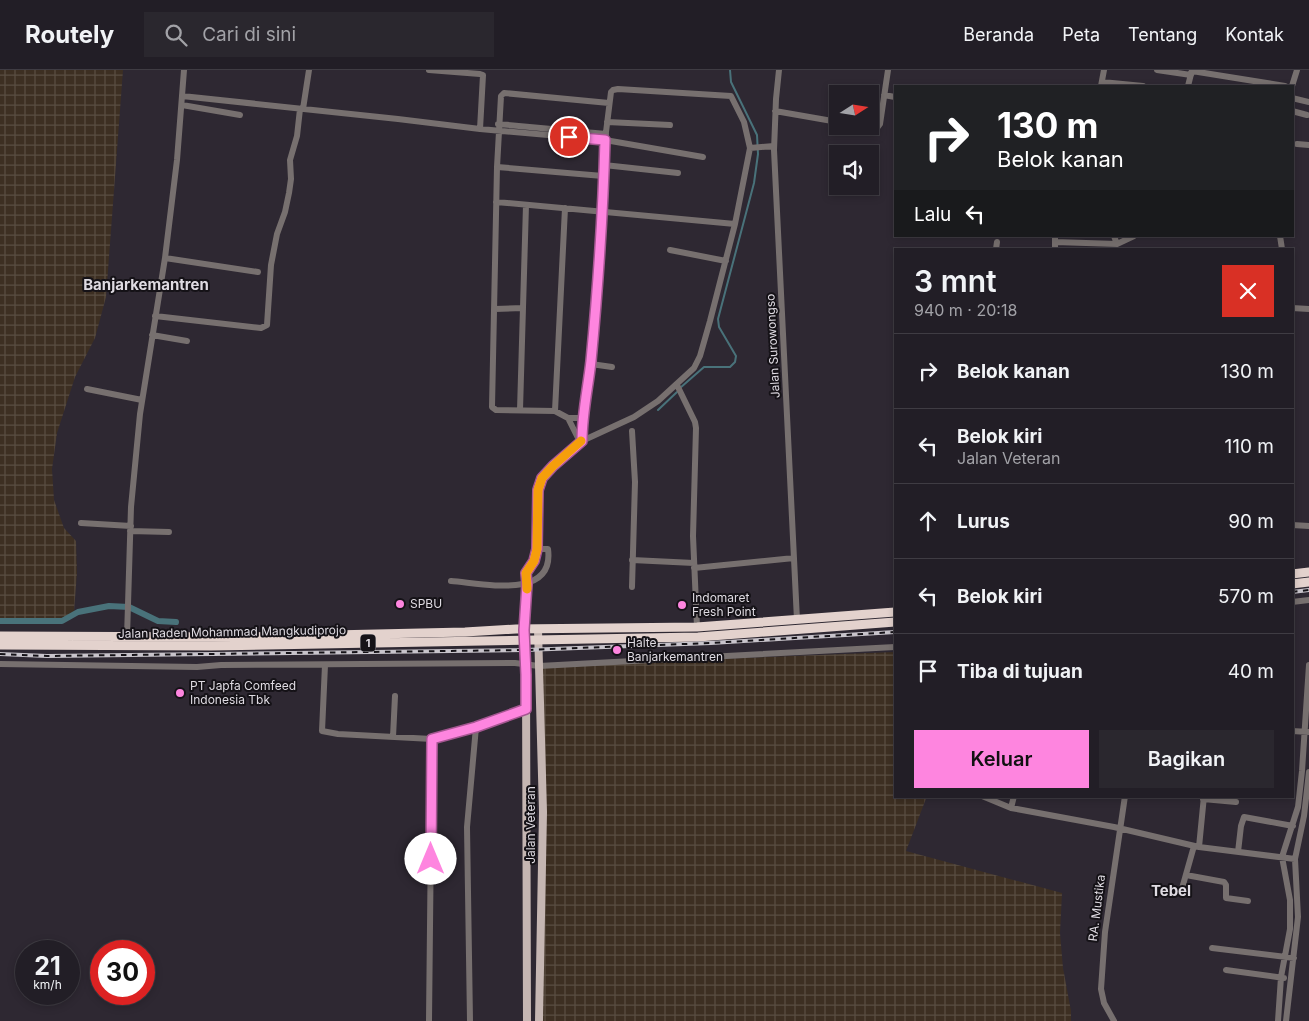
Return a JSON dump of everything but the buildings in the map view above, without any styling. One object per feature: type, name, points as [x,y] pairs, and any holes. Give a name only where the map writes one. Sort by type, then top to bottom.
[{"type":"highway","points":[[1294,574],[1309,572]]},
{"type":"highway","points":[[1294,584],[1309,582]]},
{"type":"highway","name":"1","points":[[524,630],[697,628],[894,612]]},
{"type":"highway","name":"1","points":[[524,640],[698,638],[894,622]]},
{"type":"highway","name":"Jalan Raden Mohammad Mangkudiprojo","points":[[0,636],[238,637],[524,630]]},
{"type":"highway","name":"Jalan Raden Mohammad Mangkudiprojo","points":[[0,644],[211,646],[524,640]]},
{"type":"main road","name":"Jalan Veteran","points":[[538,629],[543,812],[539,1021]]},
{"type":"main road","name":"Jalan Veteran","points":[[524,630],[526,666],[527,1021]]},
{"type":"main road","points":[[526,811],[543,812]]},
{"type":"street","points":[[127,637],[130,528],[142,400],[165,258],[182,105],[184,70]]},
{"type":"street","points":[[155,316],[262,328],[267,325],[272,258],[289,193],[291,179],[290,160],[297,136],[309,70]]},
{"type":"street","points":[[429,70],[483,75],[480,129]]},
{"type":"street","name":"Jalan Surowongso","points":[[778,70],[774,146],[797,620]]},
{"type":"street","points":[[879,125],[888,70]]},
{"type":"street","points":[[1104,70],[1101,84],[1122,85]]},
{"type":"street","points":[[1157,70],[1191,72],[1278,85]]},
{"type":"street","points":[[1292,85],[1297,70]]},
{"type":"street","points":[[1188,85],[1191,72]]},
{"type":"street","points":[[524,630],[529,581],[526,573],[541,548],[538,490],[542,478],[581,442],[634,417],[679,388],[694,368],[700,356],[756,147],[731,96],[614,89],[611,92],[607,122],[590,364],[581,442]]},
{"type":"street","points":[[583,418],[568,418],[555,411],[496,410],[492,407],[498,128],[501,96],[504,93],[609,104]]},
{"type":"street","points":[[884,95],[894,97]]},
{"type":"street","points":[[182,96],[480,129],[498,128],[606,137],[703,157]]},
{"type":"street","points":[[1294,98],[1309,102]]},
{"type":"street","points":[[182,105],[240,115]]},
{"type":"street","points":[[775,111],[829,120]]},
{"type":"street","points":[[1294,112],[1307,115]]},
{"type":"street","points":[[607,122],[670,125]]},
{"type":"street","points":[[1297,144],[1309,145]]},
{"type":"street","points":[[756,147],[774,146]]},
{"type":"street","points":[[604,165],[678,173]]},
{"type":"street","points":[[497,167],[603,176]]},
{"type":"street","points":[[496,202],[734,224]]},
{"type":"street","points":[[520,410],[526,205]]},
{"type":"street","points":[[555,411],[565,208]]},
{"type":"street","points":[[1114,237],[1117,244]]},
{"type":"street","points":[[1055,242],[1117,244],[1132,237]]},
{"type":"street","points":[[670,250],[726,260]]},
{"type":"street","points":[[165,258],[258,272]]},
{"type":"street","points":[[495,309],[523,308]]},
{"type":"street","points":[[1294,308],[1309,309]]},
{"type":"street","points":[[152,335],[187,341]]},
{"type":"street","points":[[590,364],[612,367]]},
{"type":"street","points":[[679,388],[696,428],[693,536],[697,628]]},
{"type":"street","points":[[87,389],[142,400]]},
{"type":"street","points":[[568,418],[581,442]]},
{"type":"street","points":[[632,431],[635,482],[632,587]]},
{"type":"street","points":[[82,524],[169,532]]},
{"type":"street","points":[[1294,526],[1309,526]]},
{"type":"street","points":[[451,581],[502,586],[529,581],[546,568],[548,553],[541,548]]},
{"type":"street","points":[[632,560],[694,565],[794,558]]},
{"type":"street","points":[[1294,602],[1309,600]]},
{"type":"street","points":[[0,664],[197,667],[221,665],[515,664],[539,666],[894,647]]},
{"type":"street","points":[[325,665],[322,731],[432,739],[476,727],[526,709]]},
{"type":"street","points":[[1290,957],[1288,858],[1300,790],[1307,732],[1309,666]]},
{"type":"street","points":[[393,737],[395,696]]},
{"type":"street","points":[[470,1021],[467,827],[476,727]]},
{"type":"street","points":[[1294,731],[1307,732]]},
{"type":"street","points":[[429,1021],[432,739]]},
{"type":"street","points":[[1278,1021],[1298,917],[1288,858],[1304,816],[1309,772]]},
{"type":"street","points":[[987,798],[1011,808],[1119,828],[1196,846],[1288,858]]},
{"type":"street","points":[[1011,808],[1014,798]]},
{"type":"street","name":"RA. Mustika","points":[[1114,1021],[1104,1003],[1101,989],[1105,932],[1125,798]]},
{"type":"street","points":[[1181,892],[1196,846],[1204,798],[1236,802]]},
{"type":"street","points":[[1238,852],[1244,817],[1293,826]]},
{"type":"street","points":[[1186,875],[1224,882],[1226,885],[1225,897],[1248,901]]},
{"type":"street","points":[[1212,948],[1290,957]]},
{"type":"street","points":[[1226,970],[1285,978]]},
{"type":"street","points":[[1285,978],[1286,1021]]},
{"type":"shaded area","points":[[0,70],[123,70],[106,297],[95,338],[75,377],[57,433],[52,469],[54,500],[64,528],[76,541],[77,573],[74,611],[61,621],[0,620]]},
{"type":"shaded area","points":[[894,652],[894,798],[926,798],[906,851],[1062,893],[1060,933],[1071,1021],[539,1021],[541,958],[539,666]]},
{"type":"waterway","points":[[680,388],[704,367],[730,367],[735,362],[736,356],[719,327],[718,319],[754,183],[758,154],[757,135],[731,82],[730,70]]},
{"type":"waterway","points":[[658,410],[677,392]]},
{"type":"waterway","points":[[0,621],[62,621],[78,612],[109,606],[129,607],[158,621],[176,622]]},
{"type":"railway","points":[[1294,592],[1309,590]]},
{"type":"railway","points":[[0,654],[47,656],[525,650],[711,643],[894,632]]},
{"type":"slow traffic","points":[[527,589],[525,577],[534,561],[537,549],[538,490],[542,478],[581,441]]},
{"type":"place","name":"SPBU","points":[[400,604]]},
{"type":"place","name":"Indomaret Fresh Point","points":[[682,605]]},
{"type":"place","name":"Halte Banjarkemantren","points":[[617,650]]},
{"type":"place","name":"PT Japfa Comfeed Indonesia Tbk","points":[[180,693]]},
{"type":"district","name":"Banjarkemantren","points":[[146,285]]},
{"type":"district","name":"Tebel","points":[[1171,891]]},
{"type":"route","points":[[431,859],[432,739],[476,727],[526,709],[524,630],[527,584],[525,577],[534,561],[537,549],[538,490],[542,478],[582,441],[600,241],[605,140],[569,137]]}]
